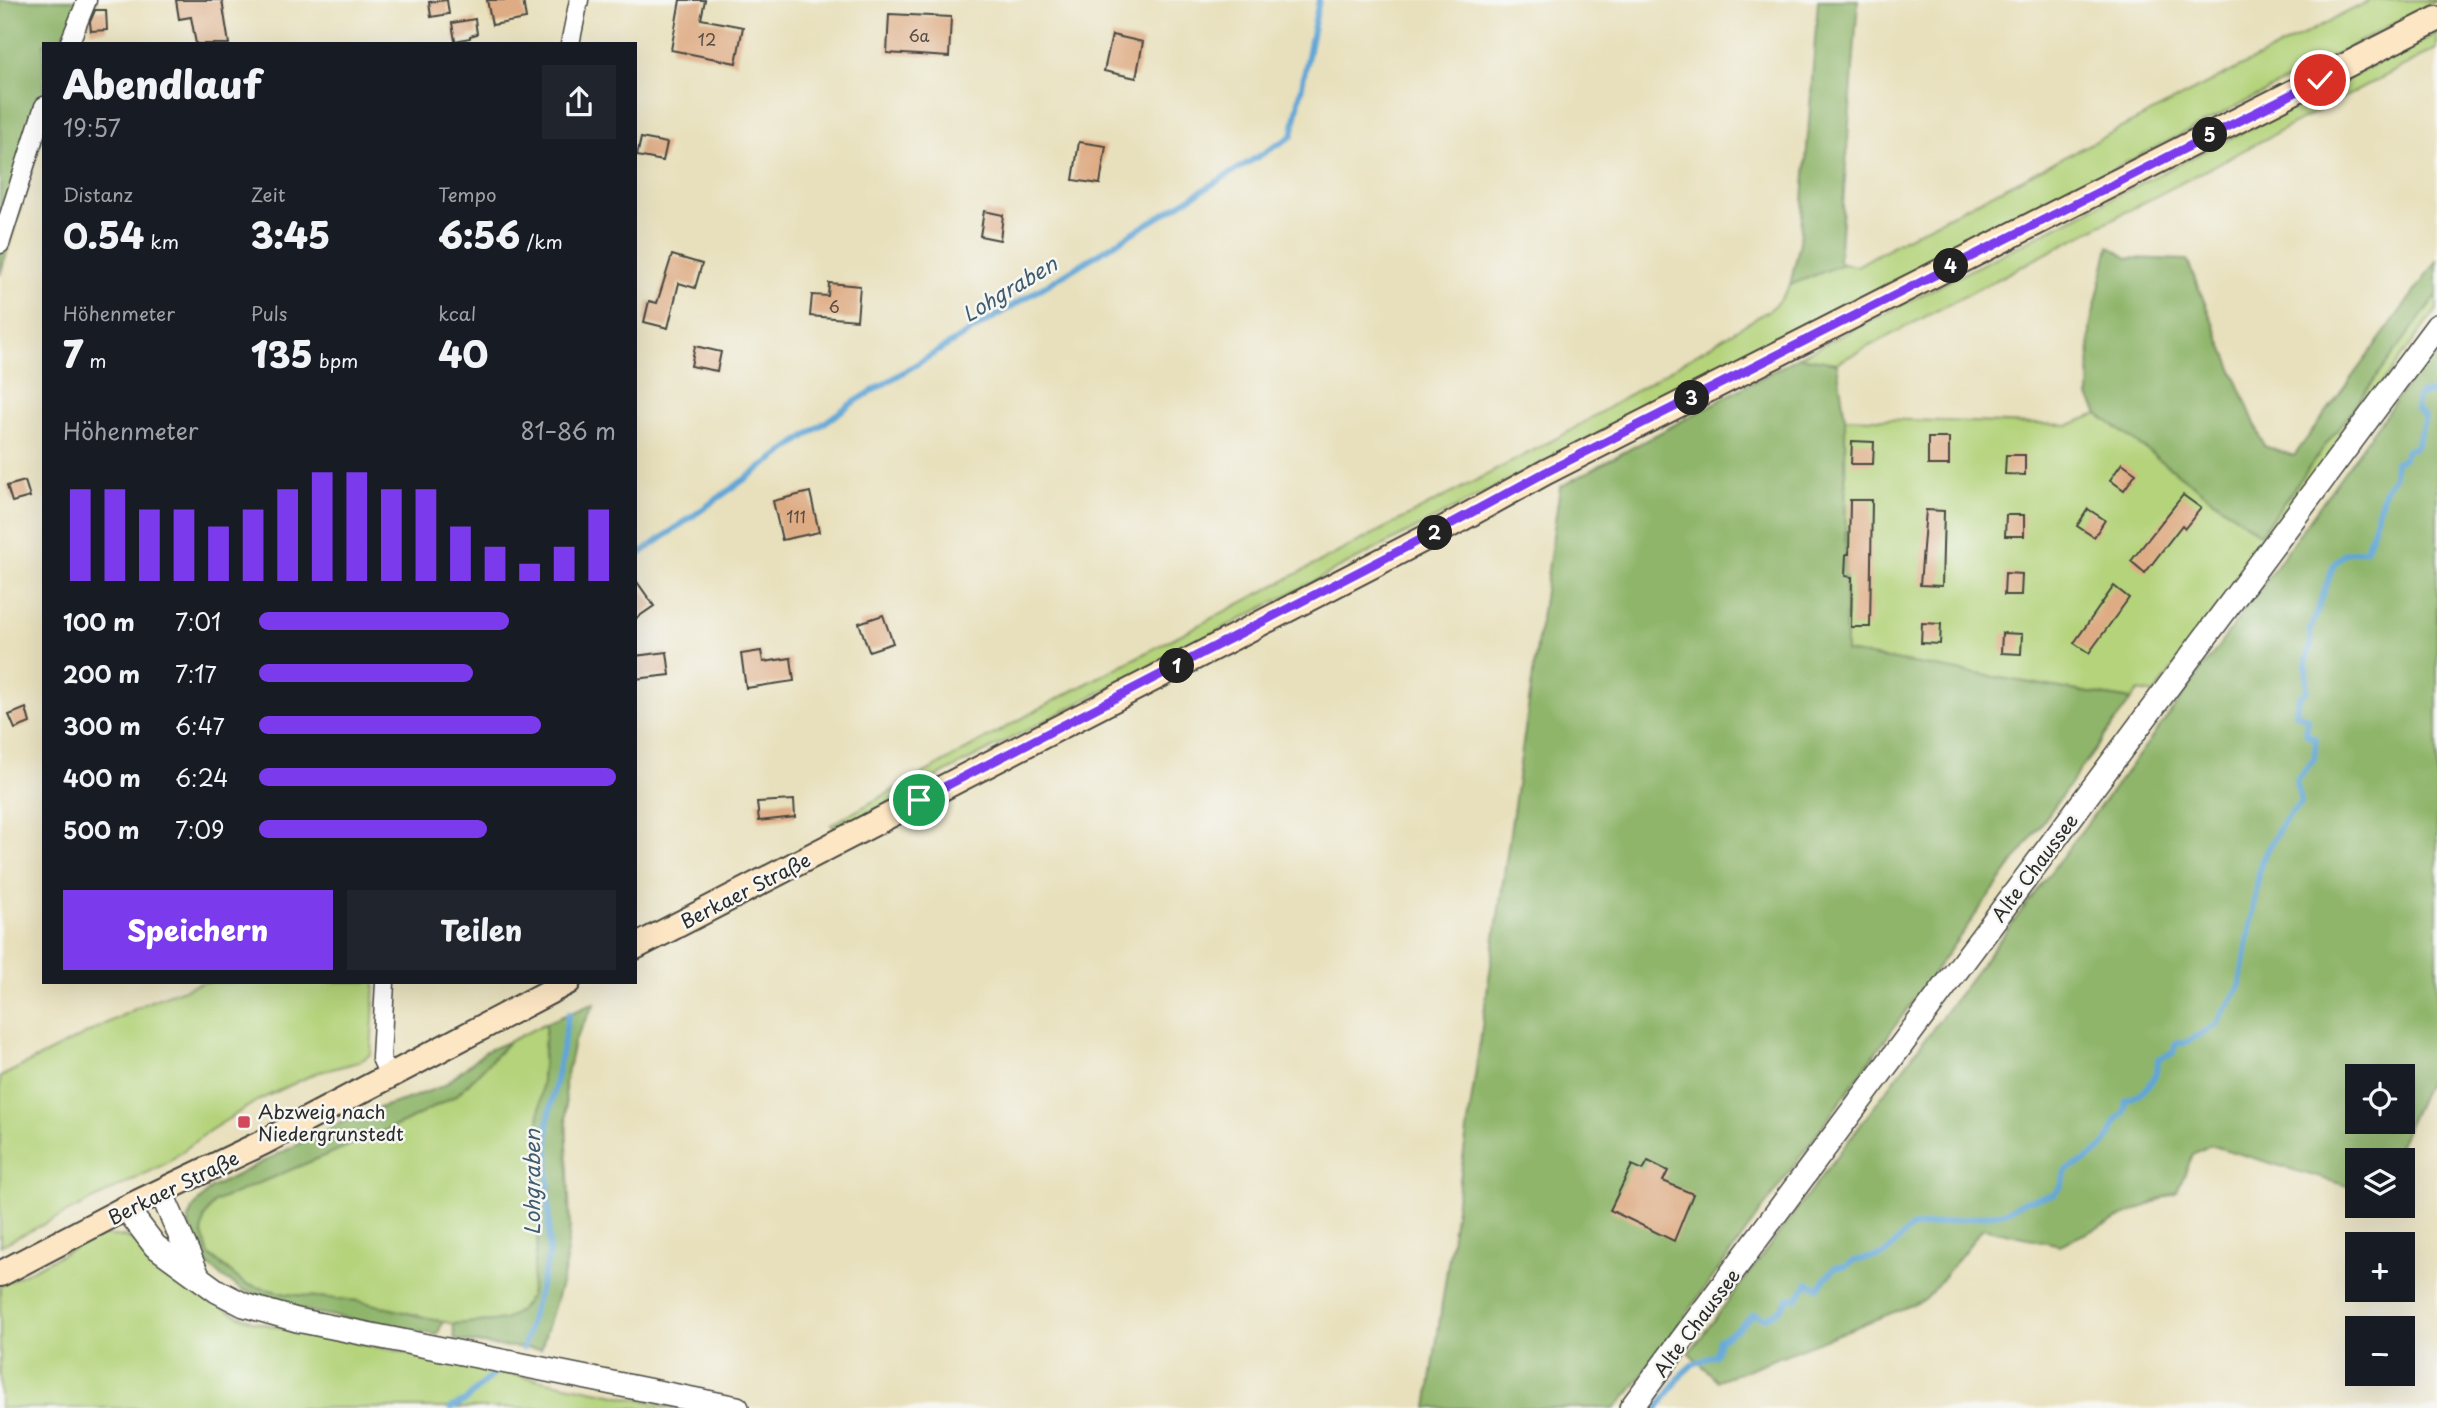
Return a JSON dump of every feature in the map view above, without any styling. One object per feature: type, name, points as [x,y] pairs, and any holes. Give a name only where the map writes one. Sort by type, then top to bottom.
[{"type":"main road","name":"Berkaer Straße","points":[[637,946],[1546,472],[2437,19]]},
{"type":"main road","name":"Berkaer Straße","points":[[0,1274],[126,1208],[264,1142],[564,984]]},
{"type":"street","points":[[70,42],[87,0]]},
{"type":"street","points":[[570,42],[579,0]]},
{"type":"street","points":[[0,244],[42,112]]},
{"type":"street","name":"Alte Chaussee","points":[[1631,1408],[2437,326]]},
{"type":"street","points":[[385,984],[381,1058],[389,1076]]},
{"type":"street","points":[[161,1192],[198,1276]]},
{"type":"street","points":[[126,1208],[155,1246],[217,1291],[244,1305],[297,1320],[737,1408]]},
{"type":"green space","points":[[0,0],[96,0],[79,42],[42,42],[42,137],[0,275]]},
{"type":"green space","points":[[1818,0],[1858,0],[1839,261],[1843,264],[1790,285],[1800,242]]},
{"type":"green space","points":[[2371,0],[2437,0],[2313,67],[1814,322],[836,829],[831,825],[1057,699],[1563,435],[1769,310],[1781,299],[1790,285],[1843,264],[1857,266],[1904,239]]},
{"type":"green space","points":[[2437,33],[2437,49],[1837,363],[1799,357]]},
{"type":"green space","points":[[2109,246],[2128,258],[2187,260],[2264,446],[2294,456],[2437,261],[2437,295],[2260,534],[2098,414],[2089,397],[2090,327]]},
{"type":"green space","points":[[2437,295],[2437,309],[2154,694],[2138,691],[2131,700],[1846,652],[1845,418],[2069,425],[2098,414],[2260,534]]},
{"type":"green space","points":[[2437,343],[2437,1061],[2415,1109],[2415,1064],[2345,1064],[2345,1134],[2404,1134],[2397,1148],[2345,1148],[2345,1185],[2210,1145],[2193,1154],[2177,1192],[2060,1245],[1983,1228],[1925,1300],[1718,1381],[1689,1353],[2177,704]]},
{"type":"green space","points":[[1799,357],[1837,363],[1845,418],[1846,652],[2131,700],[1630,1392],[1615,1408],[1427,1408],[1560,487]]},
{"type":"green space","points":[[198,984],[375,984],[371,1054],[359,1062],[316,1073],[257,1101],[209,1131],[167,1163],[0,1246],[0,1077],[151,1001]]},
{"type":"green space","points":[[595,1003],[574,1042],[565,1083],[570,1228],[564,1274],[541,1349],[455,1340],[453,1324],[505,1320],[519,1311],[530,1297],[539,1232],[539,1122],[546,1023]]},
{"type":"green space","points":[[546,1023],[539,1122],[539,1232],[530,1297],[519,1311],[505,1320],[453,1324],[359,1301],[286,1294],[245,1284],[209,1255],[202,1234],[204,1218],[214,1202],[405,1122],[457,1095],[510,1041]]},
{"type":"green space","points":[[510,1041],[457,1095],[405,1122],[214,1202],[204,1218],[202,1234],[209,1255],[245,1284],[286,1294],[359,1301],[443,1322],[437,1335],[306,1311],[242,1290],[202,1259],[192,1239],[188,1221],[192,1209],[211,1188],[356,1115],[443,1086],[486,1051]]},
{"type":"green space","points":[[104,1235],[142,1242],[202,1294],[227,1310],[254,1322],[680,1408],[0,1408],[0,1286]]},
{"type":"building","points":[[176,0],[222,0],[229,42],[196,42],[191,17],[179,19]]},
{"type":"building","points":[[447,0],[449,14],[431,17],[429,2]]},
{"type":"building","points":[[487,0],[523,0],[526,19],[492,25]]},
{"type":"building","points":[[680,0],[705,0],[701,19],[743,27],[736,63],[671,50]]},
{"type":"building","points":[[95,10],[106,10],[107,30],[91,31],[90,22]]},
{"type":"building","points":[[889,14],[951,17],[949,57],[887,53]]},
{"type":"building","points":[[475,19],[477,34],[455,41],[452,23]]},
{"type":"building","points":[[1112,35],[1143,42],[1136,78],[1104,71]]},
{"type":"building","points":[[641,138],[667,143],[663,161],[637,156]]},
{"type":"building","points":[[1079,142],[1106,146],[1100,184],[1073,180]]},
{"type":"building","points":[[984,211],[1003,215],[1000,240],[980,236]]},
{"type":"building","points":[[672,255],[702,264],[695,288],[679,283],[668,328],[644,322],[649,301],[657,303]]},
{"type":"building","points":[[829,283],[860,286],[857,320],[810,316],[812,295],[828,296]]},
{"type":"building","points":[[695,346],[721,352],[717,371],[691,366]]},
{"type":"building","points":[[1928,438],[1949,438],[1949,465],[1928,465]]},
{"type":"building","points":[[1852,441],[1874,442],[1873,464],[1851,464]]},
{"type":"building","points":[[2006,455],[2025,455],[2025,475],[2005,474]]},
{"type":"building","points":[[2122,463],[2136,473],[2124,490],[2110,480]]},
{"type":"building","points":[[25,481],[30,497],[12,502],[7,486]]},
{"type":"building","points":[[810,492],[819,532],[782,540],[773,501]]},
{"type":"building","points":[[2183,495],[2201,508],[2185,528],[2182,525],[2145,573],[2131,561]]},
{"type":"building","points":[[1850,500],[1872,500],[1870,627],[1851,627],[1852,577],[1845,576],[1846,554],[1849,554]]},
{"type":"building","points":[[2088,509],[2105,520],[2094,537],[2077,526]]},
{"type":"building","points":[[1926,510],[1944,511],[1942,586],[1920,585]]},
{"type":"building","points":[[2006,515],[2024,515],[2024,536],[2005,536]]},
{"type":"building","points":[[2005,573],[2022,574],[2021,595],[2004,595]]},
{"type":"building","points":[[637,582],[654,606],[637,618]]},
{"type":"building","points":[[2114,586],[2129,598],[2089,653],[2074,643]]},
{"type":"building","points":[[883,615],[893,643],[869,651],[859,623]]},
{"type":"building","points":[[1922,623],[1941,624],[1940,644],[1921,643]]},
{"type":"building","points":[[2002,633],[2022,634],[2021,654],[2001,653]]},
{"type":"building","points":[[761,651],[763,662],[791,658],[794,681],[746,688],[741,654]]},
{"type":"building","points":[[667,652],[670,675],[637,679],[637,656]]},
{"type":"building","points":[[26,708],[30,723],[15,729],[9,715]]},
{"type":"building","points":[[794,800],[795,817],[759,821],[757,802]]},
{"type":"building","points":[[1648,1161],[1668,1171],[1663,1181],[1693,1194],[1674,1241],[1610,1210],[1632,1165],[1643,1170]]},
{"type":"waterway","name":"Lohgraben","points":[[637,556],[851,404],[1292,136],[1319,0]]},
{"type":"waterway","points":[[1658,1408],[1682,1374],[1693,1364],[1716,1355],[1719,1340],[1754,1314],[1765,1318],[1781,1309],[1789,1298],[1797,1299],[1808,1283],[1818,1288],[1835,1267],[1845,1267],[1854,1261],[1884,1255],[1911,1228],[2006,1212],[2024,1201],[2053,1195],[2062,1185],[2066,1170],[2089,1158],[2104,1146],[2116,1122],[2124,1113],[2126,1100],[2139,1094],[2153,1080],[2158,1059],[2173,1053],[2176,1043],[2185,1043],[2218,1024],[2241,983],[2261,862],[2282,824],[2301,802],[2296,781],[2314,759],[2316,739],[2306,734],[2308,719],[2296,713],[2298,698],[2307,691],[2306,664],[2311,644],[2310,632],[2334,564],[2345,553],[2366,550],[2385,489],[2394,477],[2395,462],[2403,459],[2407,450],[2416,447],[2425,418],[2416,409],[2419,394],[2437,393]]},
{"type":"waterway","name":"Lohgraben","points":[[523,1348],[549,1256],[548,1121],[569,1013]]},
{"type":"waterway","name":"Lohgraben","points":[[451,1408],[465,1401],[496,1371]]},
{"type":"place","name":"Abzweig nach Niedergrunstedt","points":[[244,1122]]},
{"type":"route","points":[[919,800],[1546,472],[2320,80]]}]
